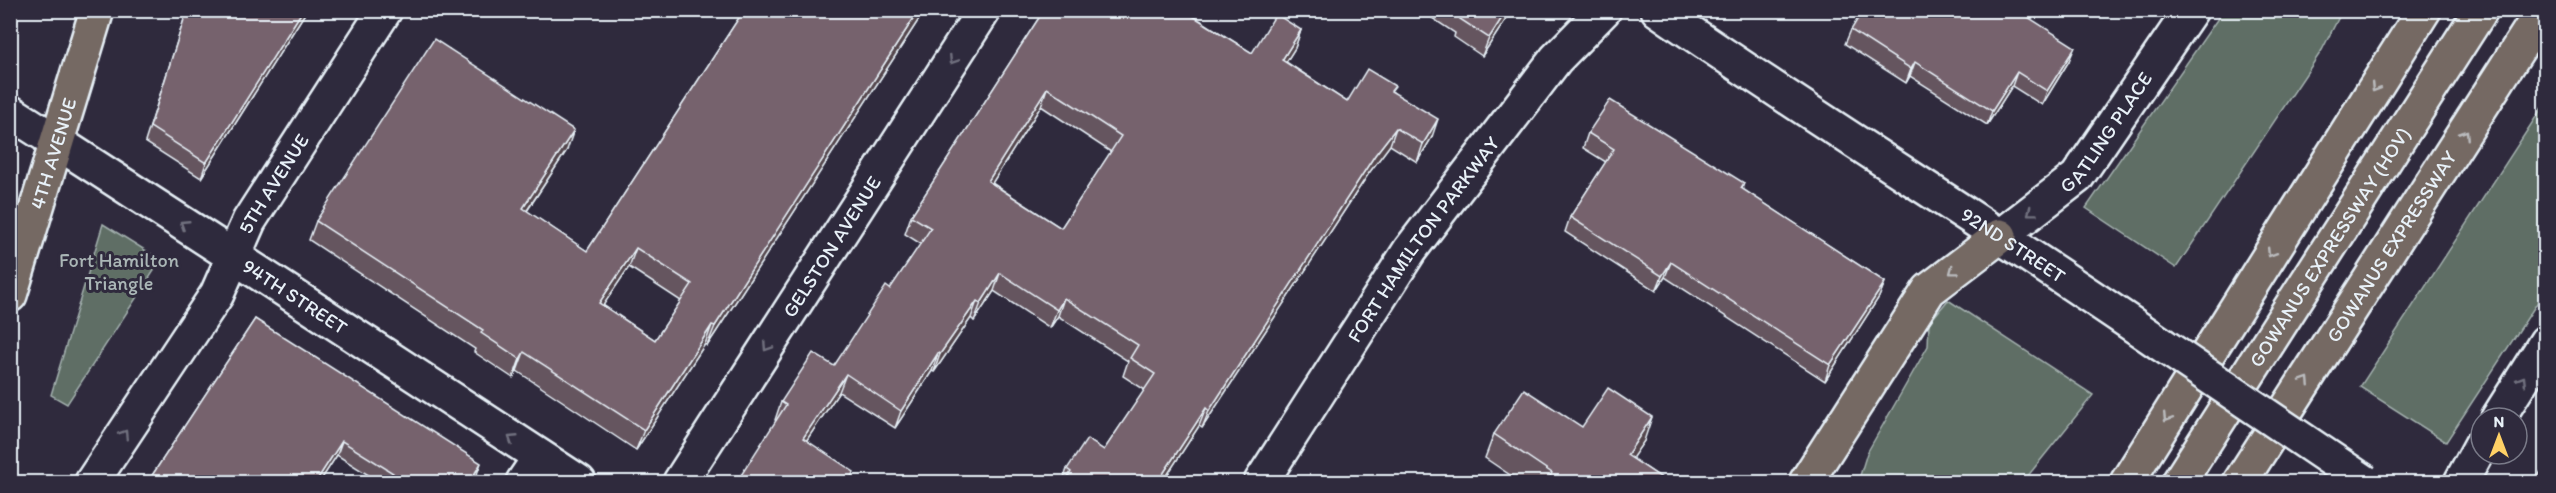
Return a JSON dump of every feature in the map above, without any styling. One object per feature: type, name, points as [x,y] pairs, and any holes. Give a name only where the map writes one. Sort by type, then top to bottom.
[{"type":"main road","name":"4TH AVENUE","points":[[10,295],[97,10]]},
{"type":"main road","points":[[2127,482],[2424,10]]},
{"type":"main road","name":"GOWANUS EXPRESSWAY (HOV)","points":[[2179,483],[2481,10]]},
{"type":"main road","name":"GOWANUS EXPRESSWAY","points":[[2240,483],[2543,10]]},
{"type":"main road","points":[[1806,483],[1929,291],[2000,236]]},
{"type":"main road","points":[[1825,483],[1844,425]]},
{"type":"street","name":"5TH AVENUE","points":[[92,483],[217,294],[249,221],[385,10]]},
{"type":"street","name":"GELSTON AVENUE","points":[[680,483],[984,10]]},
{"type":"street","name":"FORT HAMILTON PARKWAY","points":[[1261,483],[1410,250],[1556,59],[1605,10]]},
{"type":"street","name":"92ND STREET","points":[[1658,10],[1806,112],[2057,272],[2366,483]]},
{"type":"street","name":"GATLING PLACE","points":[[2000,236],[2077,177],[2191,10]]},
{"type":"street","name":"94TH STREET","points":[[10,112],[234,256],[532,470],[579,483]]},
{"type":"street","points":[[2506,406],[2546,342]]},
{"type":"street","points":[[2461,483],[2470,466]]},
{"type":"green space","points":[[2223,11],[2342,11],[2322,50],[2176,268],[2086,208]]},
{"type":"green space","points":[[2545,103],[2545,291],[2446,442],[2360,387]]},
{"type":"green space","name":"Fort Hamilton Triangle","points":[[103,224],[161,260],[67,404],[51,395]]},
{"type":"green space","points":[[1948,300],[2093,395],[2023,482],[1858,482],[1867,453],[1928,346],[1929,323]]},
{"type":"building","points":[[187,10],[303,10],[206,163],[150,127]]},
{"type":"building","points":[[744,10],[919,10],[715,326],[712,325],[644,430],[524,352],[520,359],[481,333],[483,330],[316,221],[434,39],[574,130],[523,208],[587,251]],"holes":[[[636,248],[692,284],[655,340],[599,303]]]},
{"type":"building","points":[[1044,10],[1194,10],[1191,15],[1252,53],[1276,14],[1301,30],[1282,60],[1347,102],[1367,69],[1395,86],[1391,91],[1438,119],[1423,144],[1396,128],[1375,155],[1209,411],[1206,408],[1157,483],[1064,483],[1071,472],[1067,469],[1087,439],[1104,450],[1155,374],[1130,358],[1138,345],[1064,298],[1057,310],[1000,273],[981,303],[977,301],[940,354],[938,353],[901,411],[846,374],[803,438],[854,472],[847,483],[736,483],[786,405],[781,402],[813,353],[834,366],[886,286],[890,289],[931,228],[911,216]],"holes":[[[1047,88],[1121,136],[1061,228],[988,181]]]},
{"type":"building","points":[[1454,10],[1507,10],[1489,38],[1460,19],[1462,16]]},
{"type":"building","points":[[1863,10],[2017,10],[2075,47],[2047,91],[2017,72],[1992,111],[1915,62],[1911,69],[1851,30]]},
{"type":"building","points":[[1610,100],[1744,183],[1741,188],[1885,282],[1830,365],[1671,262],[1662,276],[1570,217],[1614,149],[1588,133]]},
{"type":"building","points":[[255,319],[481,463],[469,483],[387,483],[393,473],[342,441],[315,483],[147,483]]},
{"type":"building","points":[[1608,388],[1652,417],[1627,455],[1669,483],[1546,483],[1552,473],[1494,434],[1524,389],[1582,427]]},
{"type":"building","points":[[2546,464],[2546,483],[2542,483],[2536,479]]}]
